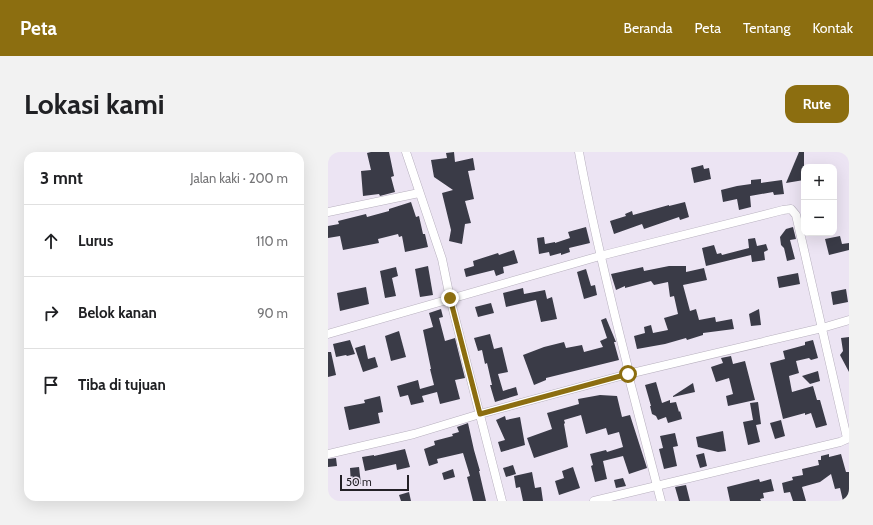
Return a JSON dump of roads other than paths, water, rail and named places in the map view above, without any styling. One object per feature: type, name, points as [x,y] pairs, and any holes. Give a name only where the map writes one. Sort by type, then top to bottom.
[{"type":"street","points":[[406,152],[442,259],[450,298],[502,501]]},
{"type":"street","points":[[578,152],[589,211],[627,364],[628,374],[661,501]]},
{"type":"street","points":[[328,212],[419,193]]},
{"type":"street","points":[[328,334],[600,256],[791,209],[796,215],[848,438],[840,442],[594,501]]},
{"type":"street","points":[[328,454],[414,434],[480,414],[628,374],[822,328],[849,320]]}]
